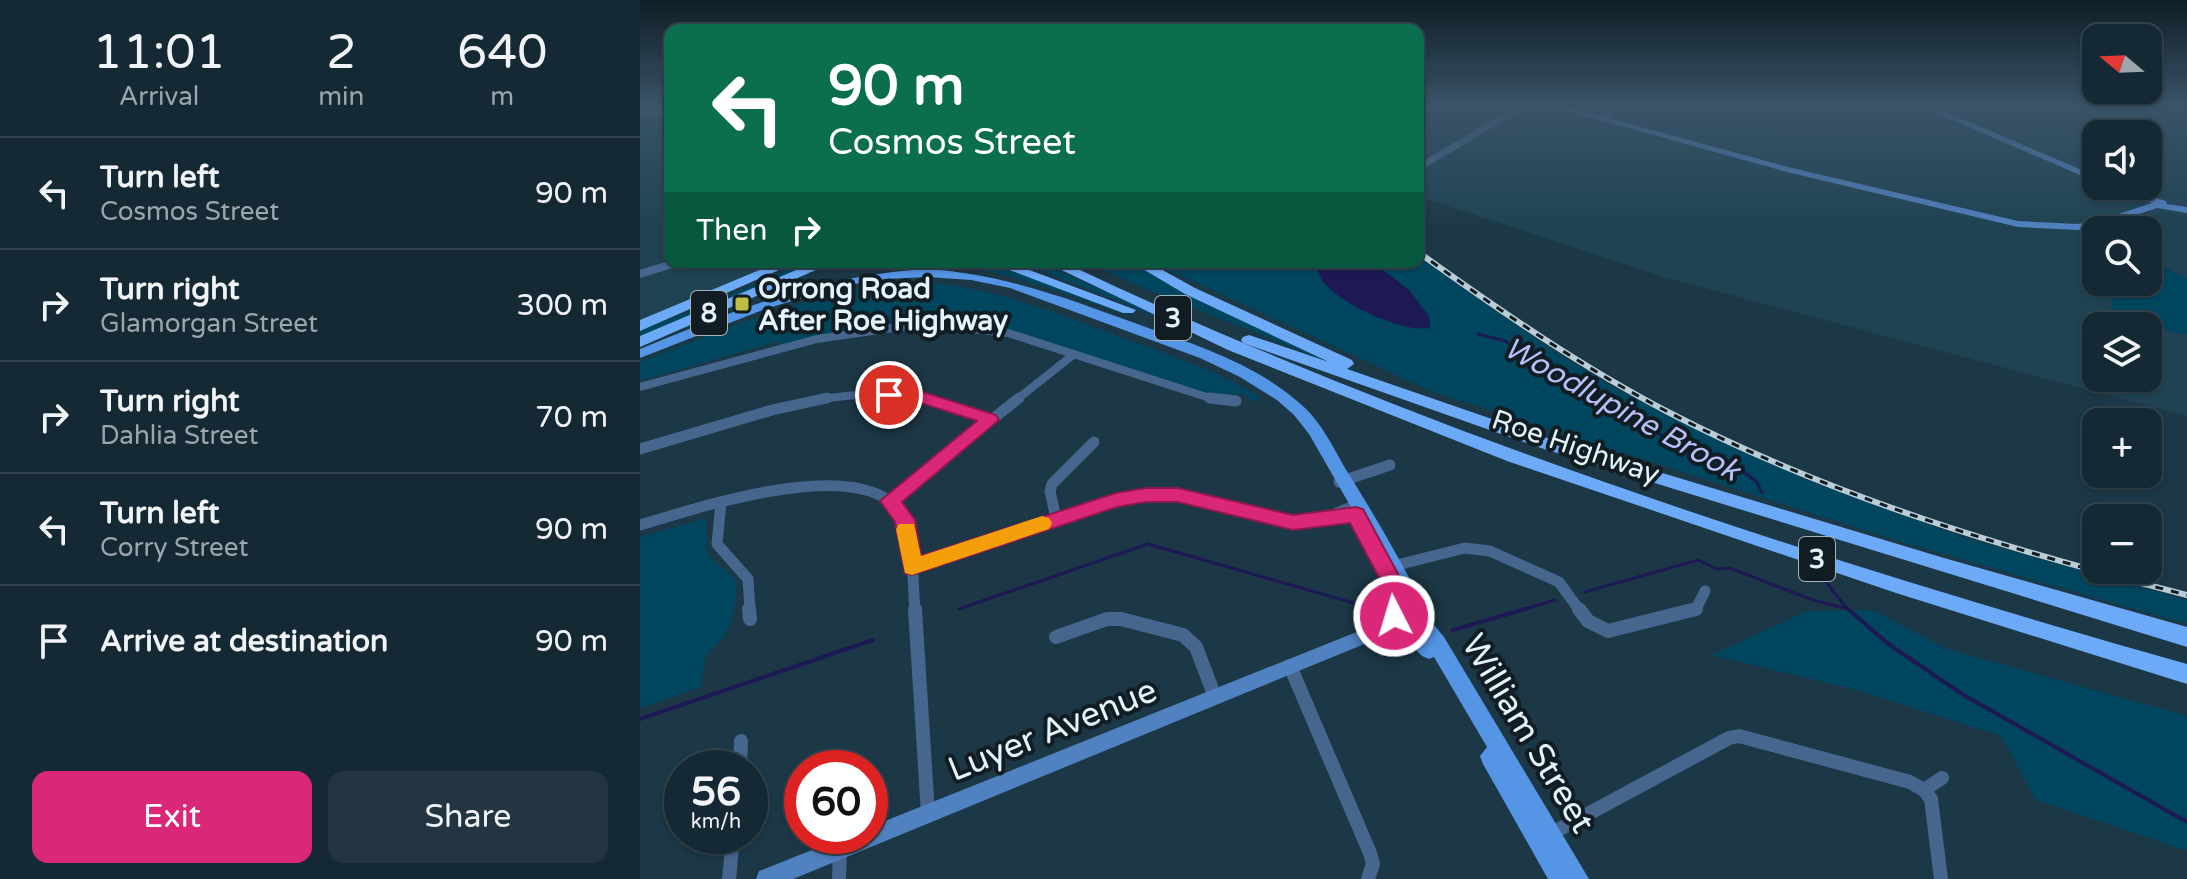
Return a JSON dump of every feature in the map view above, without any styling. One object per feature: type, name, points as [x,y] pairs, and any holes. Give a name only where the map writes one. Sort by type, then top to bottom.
[{"type":"highway","name":"8","points":[[640,326],[776,268]]},
{"type":"highway","name":"8","points":[[640,342],[813,268]]},
{"type":"highway","points":[[1014,268],[1061,283],[1295,373]]},
{"type":"highway","name":"Roe Highway","points":[[1065,268],[1295,373],[1450,434],[1656,507],[2072,642],[2187,674]]},
{"type":"highway","name":"Roe Highway","points":[[1085,268],[1244,338],[1477,421],[1944,566],[2187,637]]},
{"type":"highway","points":[[1150,268],[1313,350],[1477,421]]},
{"type":"main road","name":"William Street","points":[[640,354],[755,306],[832,285],[899,274],[981,278],[1080,307],[1160,337],[1267,387],[1309,423],[1392,571],[1397,596],[1406,616],[1437,643],[1545,838],[1562,879]]},
{"type":"main road","name":"William Street","points":[[640,360],[760,310],[828,290],[871,281],[923,278],[984,284],[1075,312],[1155,342],[1261,391],[1302,427],[1341,481]]},
{"type":"main road","name":"William Street","points":[[1545,838],[1577,879]]},
{"type":"main road","points":[[1545,838],[1570,879]]},
{"type":"street","points":[[1424,164],[1453,147]]},
{"type":"street","points":[[1708,147],[2018,224],[2078,227],[2126,215],[2151,200],[2187,208]]},
{"type":"street","points":[[2019,147],[2082,174]]},
{"type":"street","points":[[640,274],[664,267]]},
{"type":"street","points":[[640,387],[817,339],[903,325],[994,330],[1218,401],[1236,401]]},
{"type":"street","points":[[890,501],[1073,355]]},
{"type":"street","points":[[640,449],[791,405],[869,396],[923,398],[990,420]]},
{"type":"street","points":[[1056,518],[1050,491],[1052,484],[1094,442]]},
{"type":"street","points":[[1341,481],[1390,465]]},
{"type":"street","points":[[640,525],[721,502],[816,484],[862,488],[890,501],[905,520],[912,567],[928,814]]},
{"type":"street","points":[[912,567],[1116,500],[1163,494],[1284,521],[1320,519],[1357,509]]},
{"type":"street","points":[[721,502],[717,544],[748,579],[750,619]]},
{"type":"street","points":[[1392,571],[1437,555],[1477,548],[1502,555],[1559,582],[1588,621],[1608,631],[1696,609],[1705,591]]},
{"type":"street","name":"Luyer Avenue","points":[[888,830],[1360,638],[1406,616]]},
{"type":"street","points":[[1056,637],[1107,619],[1121,619],[1183,635],[1196,647],[1215,697]]},
{"type":"street","points":[[1290,666],[1370,853],[1373,864],[1368,879]]},
{"type":"street","points":[[1545,838],[1729,738],[1739,736],[1910,782],[1924,790],[1931,799],[1941,879]]},
{"type":"street","points":[[741,741],[741,750]]},
{"type":"street","points":[[1924,790],[1942,778]]},
{"type":"street","points":[[729,879],[731,854]]},
{"type":"street","name":"Luyer Avenue","points":[[767,879],[830,854]]},
{"type":"street","points":[[839,879],[840,854]]},
{"type":"shaded area","points":[[640,147],[664,147],[664,268],[763,268],[640,320]]},
{"type":"shaded area","points":[[1424,147],[2082,147],[2082,200],[2162,200],[2162,147],[2187,147],[2187,416],[2097,392],[2162,392],[2162,312],[2082,312],[2082,388],[1663,277],[1424,198]]},
{"type":"shaded area","points":[[1424,260],[1551,349],[1610,385],[1692,427],[1800,477],[1966,538],[2082,571],[2082,584],[2130,584],[2187,600],[2187,624],[1898,541],[1433,392],[1164,268],[1424,268]]},
{"type":"shaded area","points":[[2162,266],[2187,278],[2187,335],[2162,330],[2162,312],[2110,312],[2114,296],[2162,296]]},
{"type":"shaded area","points":[[791,268],[802,268],[640,340],[640,330],[705,306]]},
{"type":"shaded area","points":[[970,268],[999,268],[1027,276],[1143,320],[1059,292]]},
{"type":"shaded area","points":[[1035,268],[1053,268],[1183,327]]},
{"type":"shaded area","points":[[1100,268],[1141,268],[1220,309],[1385,384]]},
{"type":"shaded area","points":[[1317,268],[1381,268],[1409,290],[1429,316],[1430,328],[1404,326],[1372,315],[1342,298],[1322,280]]},
{"type":"shaded area","points":[[910,281],[965,287],[1043,309],[1192,364],[1228,379],[1261,398],[1254,402],[1241,393],[1221,397],[1008,333],[920,324],[790,345],[776,342],[640,381],[640,362],[739,324],[840,293]]},
{"type":"shaded area","points":[[706,518],[707,554],[737,581],[731,622],[722,639],[706,655],[701,687],[640,708],[640,537]]},
{"type":"shaded area","points":[[1873,610],[1944,648],[2187,716],[2187,851],[2036,800],[2001,736],[1857,690],[1711,655],[1807,611]]},
{"type":"waterway","name":"Woodlupine Brook","points":[[1478,334],[1505,341],[1640,425],[1745,473],[1757,482],[1762,493]]},
{"type":"waterway","points":[[959,609],[1148,544],[1357,604]]},
{"type":"waterway","points":[[1585,592],[1698,560],[1717,569],[1730,568],[1810,599],[1844,608]]},
{"type":"waterway","name":"Woodlupine Brook","points":[[1826,582],[1849,611]]},
{"type":"waterway","points":[[1518,611],[1555,600]]},
{"type":"waterway","points":[[1453,630],[1525,609]]},
{"type":"waterway","name":"Woodlupine Brook","points":[[1848,609],[1887,643],[1962,694],[2187,822]]},
{"type":"waterway","points":[[640,719],[873,640]]},
{"type":"railway","points":[[1424,256],[1509,316],[1603,376],[1668,412],[1793,470],[1988,540],[2187,595]]},
{"type":"slow traffic","points":[[907,529],[912,567],[1042,523]]},
{"type":"place","name":"Orrong Road After Roe Highway","points":[[742,304]]},
{"type":"route","points":[[889,395],[923,398],[990,420],[890,501],[905,520],[912,567],[1116,500],[1146,495],[1178,495],[1293,523],[1356,515],[1394,585],[1397,596],[1394,616]]}]
